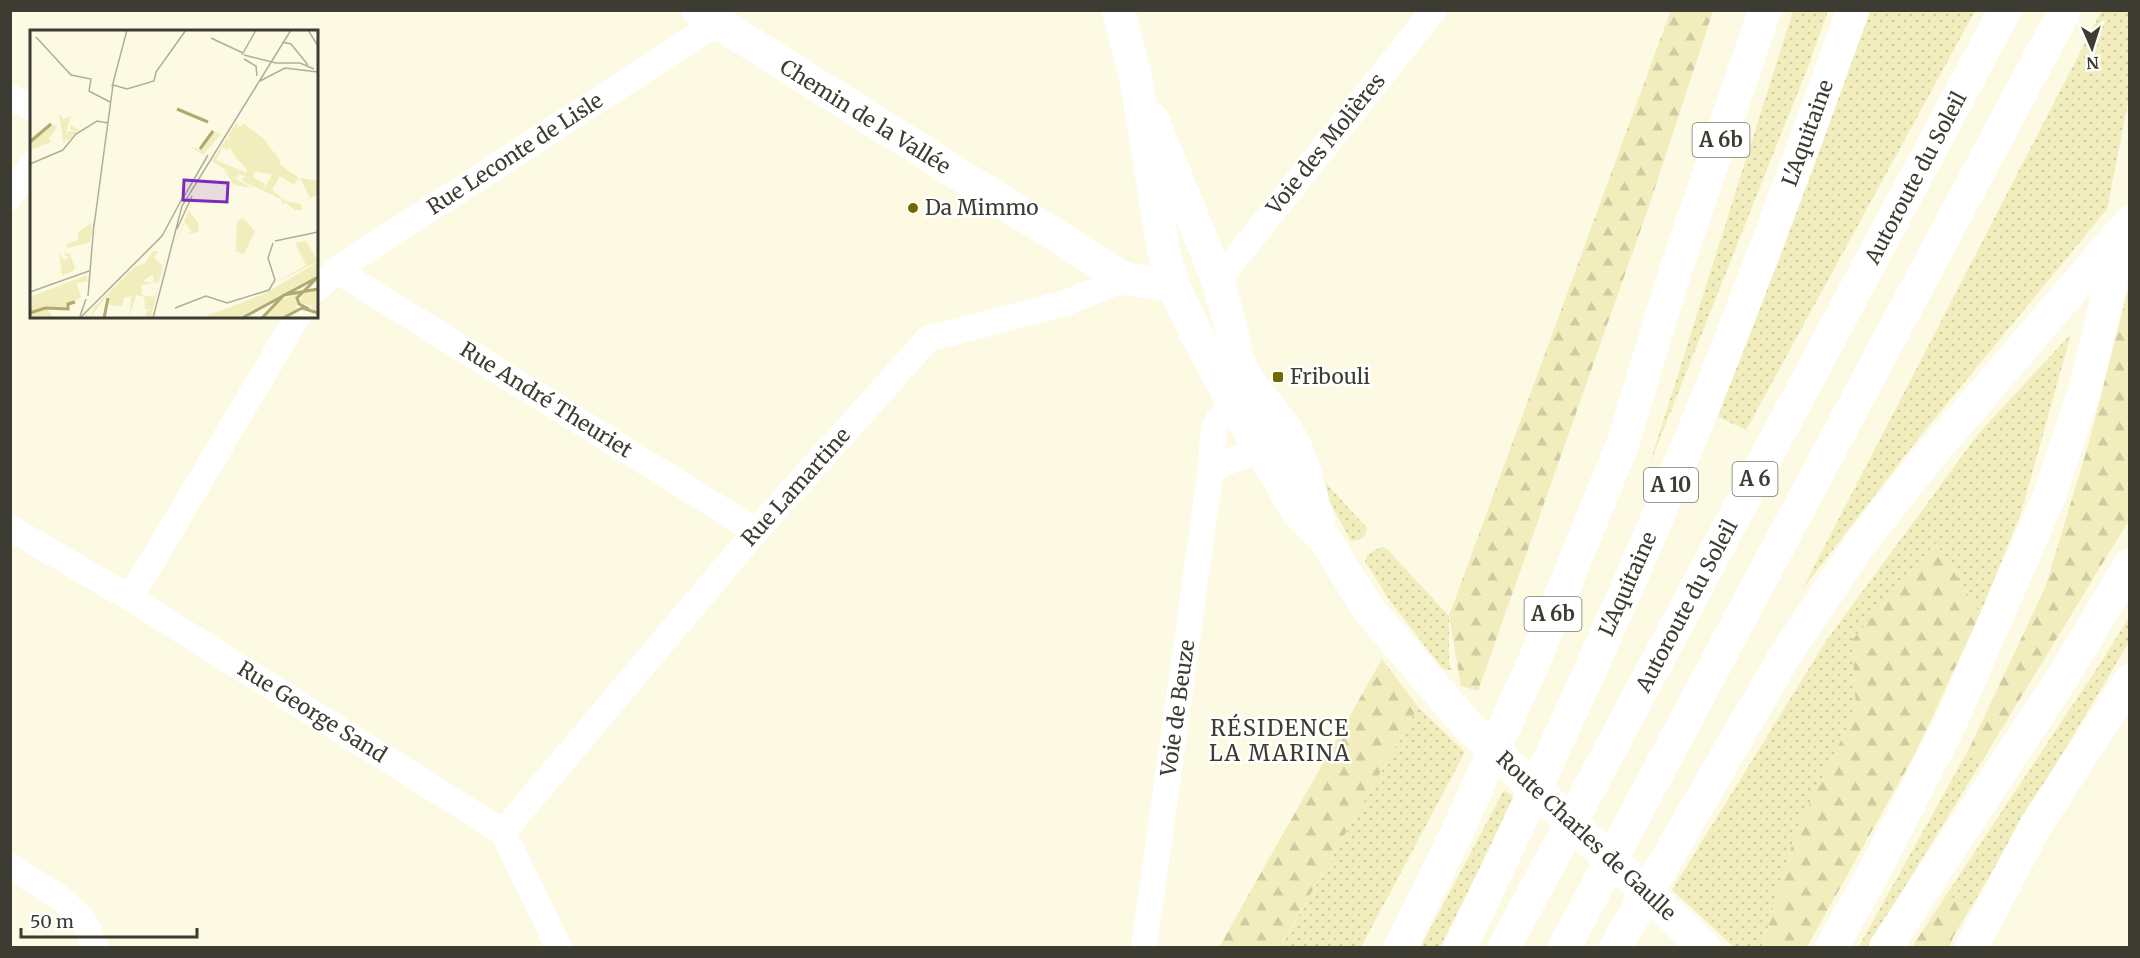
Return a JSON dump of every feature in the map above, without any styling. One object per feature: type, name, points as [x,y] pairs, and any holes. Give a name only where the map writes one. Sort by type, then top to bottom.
[{"type":"main road","points":[[1118,10],[1136,78],[1151,181],[1173,282],[1257,407],[1295,445],[1323,537]]},
{"type":"main road","name":"A 6b","points":[[1400,948],[1459,828],[1535,659],[1623,443],[1676,269],[1765,10]]},
{"type":"main road","name":"L'Aquitaine","points":[[1460,948],[1596,658],[1666,498],[1755,278],[1852,10]]},
{"type":"main road","name":"Autoroute du Soleil","points":[[1504,948],[2005,10]]},
{"type":"main road","name":"A 6","points":[[1564,948],[2065,10]]},
{"type":"main road","name":"Chemin de la Vallée","points":[[707,17],[1125,279]]},
{"type":"main road","points":[[1136,78],[1215,272],[1229,319],[1237,358],[1257,407],[1261,449],[1298,512],[1323,537]]},
{"type":"main road","points":[[1831,948],[1874,872],[1950,724],[2049,497],[2084,392],[2114,276],[2130,201]]},
{"type":"main road","points":[[1615,948],[1781,662],[1860,544],[1922,465],[2130,222]]},
{"type":"main road","points":[[1173,282],[1195,254],[1215,272]]},
{"type":"main road","points":[[1173,282],[1192,301],[1209,294],[1215,272]]},
{"type":"main road","name":"Rue Lamartine","points":[[1125,279],[1173,282]]},
{"type":"main road","name":"Route Charles de Gaulle","points":[[1323,537],[1370,611],[1467,725],[1704,948]]},
{"type":"main road","points":[[1885,948],[2068,667],[2130,565]]},
{"type":"main road","points":[[1971,948],[2037,825],[2130,681]]},
{"type":"street","name":"Voie des Molières","points":[[1215,272],[1227,269],[1434,10]]},
{"type":"street","name":"Rue Leconte de Lisle","points":[[318,288],[336,270],[707,17]]},
{"type":"street","points":[[10,97],[30,107]]},
{"type":"street","points":[[10,197],[30,168]]},
{"type":"street","name":"Rue André Theuriet","points":[[336,270],[756,531]]},
{"type":"street","name":"Rue Lamartine","points":[[503,832],[756,531],[928,339],[1065,303],[1125,279]]},
{"type":"street","points":[[129,598],[297,318]]},
{"type":"street","name":"Voie de Beuze","points":[[1144,948],[1211,468],[1214,425],[1222,412],[1257,407]]},
{"type":"street","points":[[1211,468],[1261,449]]},
{"type":"street","name":"Rue George Sand","points":[[10,528],[129,598],[503,832]]},
{"type":"street","points":[[503,832],[560,948]]},
{"type":"street","points":[[10,866],[60,898],[83,919],[96,948]]},
{"type":"green space","points":[[1671,10],[1713,11],[1649,206],[1478,691],[1461,686],[1449,616]]},
{"type":"green space","points":[[2102,10],[2130,11],[2129,97],[2107,209],[1921,435],[1802,590]]},
{"type":"green space","points":[[1793,11],[1828,11],[1649,466]]},
{"type":"green space","points":[[1862,11],[1975,11],[1746,430],[1718,417]]},
{"type":"green space","points":[[2129,286],[2129,520],[1982,761],[1970,747],[2045,588],[2088,446]]},
{"type":"green space","points":[[2071,334],[2021,513],[1980,614],[1936,543],[1852,640],[1856,710],[1796,831],[1762,947],[1734,947],[1672,890],[1826,641],[1979,433]]},
{"type":"green space","points":[[1323,480],[1367,528],[1362,538],[1351,541],[1320,484]]},
{"type":"green space","points":[[1936,543],[1980,614],[1916,752],[1807,947],[1762,948],[1796,831],[1856,710],[1852,640]]},
{"type":"green space","points":[[1381,547],[1387,549],[1449,616],[1449,663],[1452,670],[1444,669],[1439,664],[1390,601],[1365,562],[1367,555]]},
{"type":"green space","points":[[2129,617],[2129,642],[1970,909],[1947,894]]},
{"type":"green space","points":[[1382,659],[1418,707],[1280,947],[1219,947]]},
{"type":"green space","points":[[1418,707],[1465,752],[1361,947],[1280,948]]},
{"type":"green space","points":[[1970,747],[1982,761],[1871,942],[1867,947],[1858,948]]},
{"type":"green space","points":[[1504,790],[1515,798],[1440,947],[1420,948]]},
{"type":"green space","points":[[1947,894],[1970,909],[1953,937],[1950,947],[1912,947]]},
{"type":"place","name":"Da Mimmo","points":[[913,208]]},
{"type":"place","name":"Fribouli","points":[[1278,377]]},
{"type":"district","name":"RÉSIDENCE LA MARINA","points":[[1280,740]]}]
